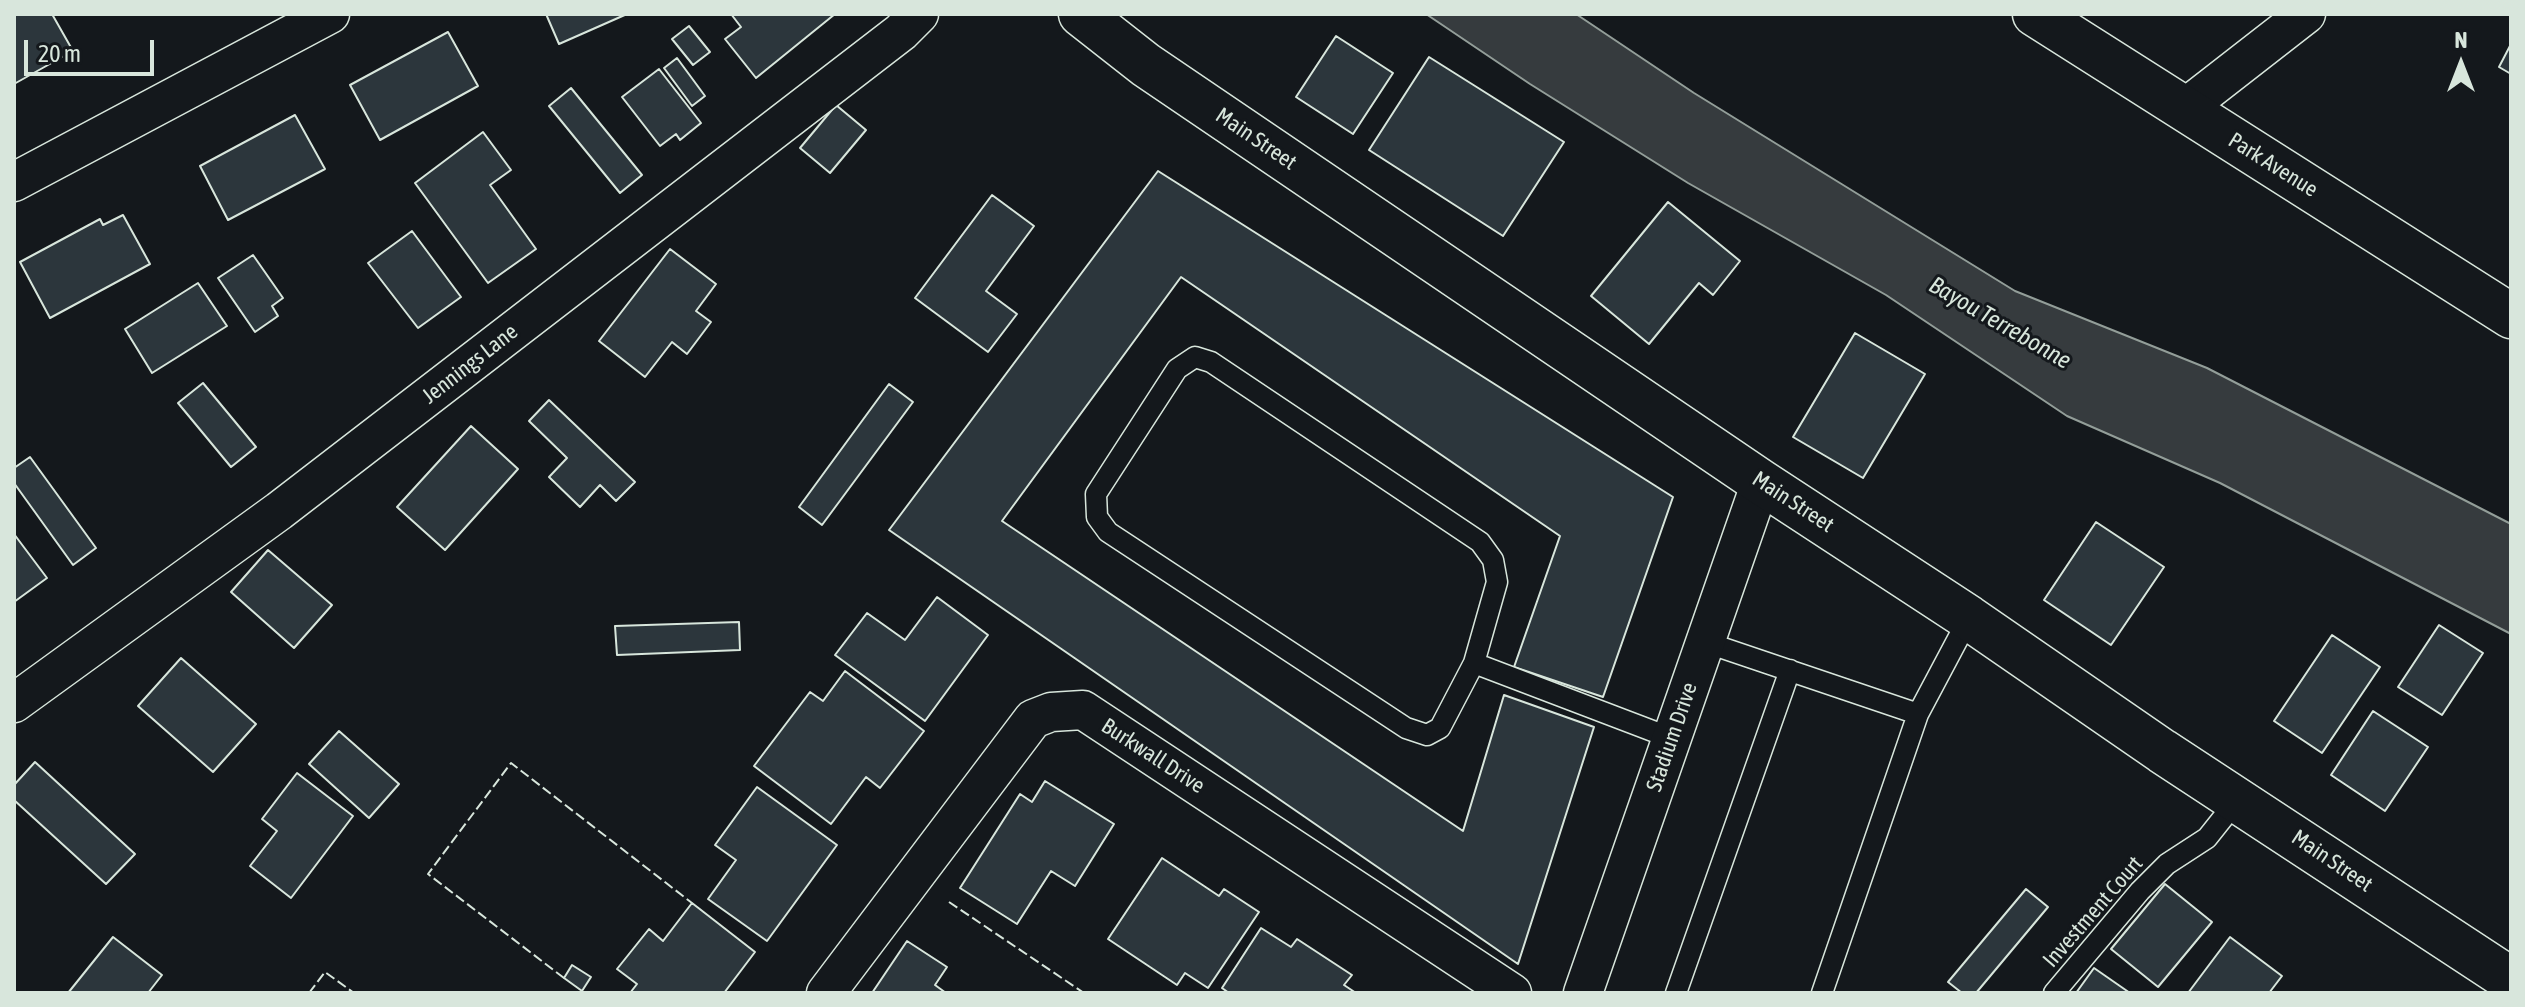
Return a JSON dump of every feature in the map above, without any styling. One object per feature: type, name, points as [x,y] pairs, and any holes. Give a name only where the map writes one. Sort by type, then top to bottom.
[{"type":"main road","name":"Main Street","points":[[1081,14],[1146,65],[1761,482],[2511,980]]},
{"type":"main road","name":"Park Avenue","points":[[2035,14],[2511,316]]},
{"type":"street","points":[[14,182],[330,14]]},
{"type":"street","name":"Jennings Lane","points":[[14,703],[279,511],[901,32],[919,14]]},
{"type":"street","points":[[2184,109],[2306,14]]},
{"type":"street","name":"Stadium Drive","points":[[1583,993],[1761,482]]},
{"type":"street","name":"Burkwall Drive","points":[[826,993],[1033,719],[1051,712],[1083,710],[1512,993]]},
{"type":"lane","points":[[1195,357],[1211,362],[1480,542],[1493,560],[1497,582],[1474,663],[1440,728],[1427,735],[1406,728],[1108,532],[1097,517],[1096,494],[1177,369],[1195,357]]},
{"type":"lane","points":[[1822,993],[1918,714],[1969,618]]},
{"type":"lane","points":[[1705,642],[1918,714]]},
{"type":"lane","points":[[1474,663],[1671,738]]},
{"type":"lane","points":[[1676,993],[1790,670]]},
{"type":"lane","name":"Investment Court","points":[[2054,993],[2140,891],[2167,864],[2207,838],[2238,799]]},
{"type":"water","name":"Bayou Terrebonne","points":[[1426,14],[1576,14],[1694,93],[2015,291],[2207,368],[2511,524],[2511,634],[2220,483],[2067,416],[1886,295],[1688,183],[1530,84]]},
{"type":"building","points":[[14,14],[52,14],[73,51],[14,84]]},
{"type":"building","points":[[546,14],[627,14],[559,44]]},
{"type":"building","points":[[731,14],[835,14],[756,78],[725,39],[741,27]]},
{"type":"building","points":[[689,26],[710,52],[693,65],[672,39]]},
{"type":"building","points":[[448,32],[478,86],[380,140],[350,85]]},
{"type":"building","points":[[1336,36],[1393,73],[1353,134],[1296,97]]},
{"type":"building","points":[[2511,44],[2511,74],[2499,67]]},
{"type":"building","points":[[1429,57],[1564,142],[1503,236],[1369,150]]},
{"type":"building","points":[[677,58],[705,96],[692,106],[664,68]]},
{"type":"building","points":[[659,69],[701,123],[680,140],[676,134],[660,146],[622,97]]},
{"type":"building","points":[[571,88],[642,175],[620,193],[549,106]]},
{"type":"building","points":[[836,105],[866,130],[830,173],[800,148]]},
{"type":"building","points":[[295,115],[325,169],[228,220],[200,166]]},
{"type":"building","points":[[483,132],[511,170],[490,185],[536,249],[488,283],[415,183]]},
{"type":"building","points":[[1158,171],[1673,497],[1603,697],[1514,667],[1560,536],[1181,277],[1002,521],[1463,831],[1504,695],[1594,727],[1518,964],[889,530]]},
{"type":"building","points":[[992,195],[1034,226],[986,291],[1017,314],[988,352],[915,298]]},
{"type":"building","points":[[1668,202],[1740,261],[1713,295],[1699,283],[1649,344],[1591,296]]},
{"type":"building","points":[[123,215],[150,264],[50,318],[20,262],[100,219],[103,225]]},
{"type":"building","points":[[412,231],[461,297],[418,328],[368,263]]},
{"type":"building","points":[[670,249],[716,284],[696,311],[711,322],[687,354],[672,342],[645,377],[599,341]]},
{"type":"building","points":[[253,255],[283,298],[272,306],[278,316],[255,332],[218,278]]},
{"type":"building","points":[[198,283],[227,326],[152,373],[125,329]]},
{"type":"building","points":[[1855,333],[1925,374],[1863,478],[1793,437]]},
{"type":"building","points":[[203,383],[256,447],[231,467],[178,403]]},
{"type":"building","points":[[889,384],[913,402],[822,525],[799,507]]},
{"type":"building","points":[[549,400],[635,482],[616,501],[600,485],[580,507],[549,477],[567,458],[529,421]]},
{"type":"building","points":[[471,426],[518,469],[445,550],[397,507]]},
{"type":"building","points":[[30,457],[96,548],[73,565],[14,483],[14,468]]},
{"type":"building","points":[[2096,522],[2164,567],[2111,645],[2044,600]]},
{"type":"building","points":[[14,534],[47,578],[14,602]]},
{"type":"building","points":[[268,550],[332,605],[294,648],[231,592]]},
{"type":"building","points":[[937,597],[988,635],[925,721],[835,655],[867,613],[905,640]]},
{"type":"building","points":[[739,622],[740,650],[617,655],[615,626]]},
{"type":"building","points":[[2439,625],[2483,653],[2442,715],[2398,687]]},
{"type":"building","points":[[2332,635],[2380,667],[2322,753],[2274,721]]},
{"type":"building","points":[[181,658],[256,724],[213,772],[138,706]]},
{"type":"building","points":[[845,671],[924,731],[880,788],[866,777],[831,824],[754,766],[810,692],[823,701]]},
{"type":"building","points":[[2373,711],[2428,747],[2385,811],[2331,775]]},
{"type":"building","points":[[339,731],[399,784],[369,818],[309,764]]},
{"type":"building","points":[[35,762],[135,854],[106,884],[14,800],[14,785]]},
{"type":"building","points":[[297,773],[353,816],[291,898],[250,866],[277,831],[262,819]]},
{"type":"building","points":[[1045,781],[1114,824],[1075,886],[1051,871],[1017,924],[960,888],[1020,794],[1032,802]]},
{"type":"building","points":[[757,787],[837,845],[767,941],[708,899],[736,860],[715,845]]},
{"type":"building","points":[[1162,858],[1219,896],[1224,889],[1259,912],[1208,988],[1185,973],[1177,985],[1108,939]]},
{"type":"building","points":[[2165,884],[2212,922],[2158,987],[2111,949]]},
{"type":"building","points":[[2026,889],[2048,907],[1976,993],[1962,993],[1948,982]]},
{"type":"building","points":[[692,903],[755,952],[724,993],[630,993],[637,984],[617,969],[649,929],[663,941]]},
{"type":"building","points":[[1261,928],[1291,947],[1297,939],[1352,975],[1344,985],[1356,993],[1229,993],[1222,988]]},
{"type":"building","points":[[113,937],[162,975],[148,993],[68,993]]},
{"type":"building","points":[[2230,937],[2282,976],[2269,993],[2188,993]]},
{"type":"building","points":[[907,941],[947,967],[935,985],[946,993],[872,993]]},
{"type":"building","points":[[572,965],[591,977],[582,991],[564,978]]},
{"type":"building","points":[[2094,968],[2130,993],[2076,993]]},
{"type":"fence","points":[[564,978],[428,874],[511,763],[692,903]]},
{"type":"fence","points":[[949,902],[1084,993]]},
{"type":"fence","points":[[309,993],[325,972],[354,993]]}]
